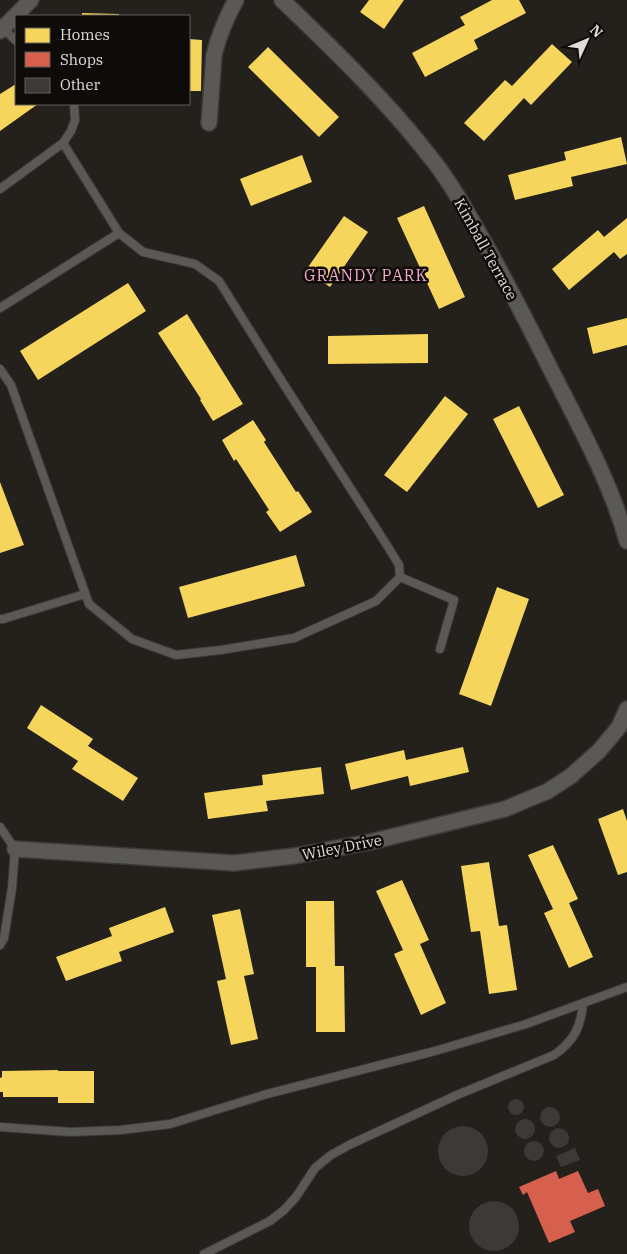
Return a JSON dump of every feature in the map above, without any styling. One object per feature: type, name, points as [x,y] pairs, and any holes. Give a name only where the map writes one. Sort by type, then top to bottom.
[{"type":"street","points":[[17,15],[32,0]]},
{"type":"street","points":[[209,123],[214,55],[224,23],[236,0]]},
{"type":"street","name":"Kimball Terrace","points":[[282,0],[362,79],[406,128],[428,154],[463,204],[532,332],[602,471],[627,541]]},
{"type":"street","points":[[2,30],[15,17]]},
{"type":"street","name":"Wiley Drive","points":[[15,849],[234,863],[294,856],[370,842],[504,809],[548,791],[571,776],[599,751],[618,726],[627,709]]},
{"type":"lane","points":[[2,30],[15,40]]},
{"type":"lane","points":[[0,189],[63,143],[71,131],[75,120],[74,105]]},
{"type":"lane","points":[[0,369],[11,385],[89,604],[132,640],[176,655],[294,638],[376,601],[400,577],[400,565],[219,280],[195,264],[143,252],[119,232],[63,143]]},
{"type":"lane","points":[[0,308],[119,232]]},
{"type":"lane","points":[[400,577],[454,600],[440,649]]},
{"type":"lane","points":[[0,619],[85,594]]},
{"type":"lane","points":[[0,827],[15,849],[12,888],[4,938],[0,945]]},
{"type":"lane","points":[[0,1127],[71,1132],[121,1130],[170,1124],[267,1094],[435,1051],[526,1024],[627,987]]},
{"type":"lane","points":[[204,1254],[270,1221],[296,1197],[315,1168],[331,1155],[458,1095],[554,1055],[565,1047],[577,1032],[582,1016],[583,1003]]},
{"type":"building: Homes","points":[[369,0],[404,0],[384,29],[360,12]]},
{"type":"building: Homes","points":[[492,0],[519,0],[526,13],[474,40],[478,49],[425,77],[412,53],[465,25],[460,17]]},
{"type":"building: Homes","points":[[82,13],[119,14],[119,15],[82,15]]},
{"type":"building: Homes","points":[[190,39],[202,40],[201,91],[190,91]]},
{"type":"building: Homes","points":[[552,44],[572,62],[531,105],[524,98],[484,141],[464,123],[505,80],[512,86]]},
{"type":"building: Homes","points":[[268,47],[339,117],[319,137],[248,67]]},
{"type":"building: Homes","points":[[15,85],[15,105],[37,105],[0,131],[0,94]]},
{"type":"building: Homes","points":[[621,137],[627,164],[571,177],[573,186],[515,200],[508,175],[566,160],[564,152]]},
{"type":"building: Homes","points":[[302,155],[312,182],[251,206],[240,179]]},
{"type":"building: Homes","points":[[424,206],[465,297],[439,309],[397,218]]},
{"type":"building: Homes","points":[[344,216],[368,232],[330,287],[306,270]]},
{"type":"building: Homes","points":[[627,218],[627,254],[620,259],[614,252],[569,290],[552,269],[598,230],[604,237]]},
{"type":"building: Homes","points":[[128,283],[146,311],[38,380],[20,351]]},
{"type":"building: Homes","points":[[187,314],[243,404],[213,421],[158,333]]},
{"type":"building: Homes","points":[[627,318],[627,345],[593,354],[587,328]]},
{"type":"building: Homes","points":[[428,334],[428,363],[328,364],[328,336]]},
{"type":"building: Homes","points":[[445,396],[468,414],[407,492],[384,475]]},
{"type":"building: Homes","points":[[519,406],[564,495],[538,508],[493,419]]},
{"type":"building: Homes","points":[[253,420],[266,440],[264,442],[296,492],[298,491],[312,512],[280,532],[266,512],[269,510],[236,459],[234,461],[222,440]]},
{"type":"building: Homes","points":[[0,482],[24,545],[0,553]]},
{"type":"building: Homes","points":[[296,555],[305,586],[188,618],[179,587]]},
{"type":"building: Homes","points":[[497,587],[529,599],[491,706],[459,694]]},
{"type":"building: Homes","points":[[41,705],[93,739],[88,746],[138,778],[123,801],[72,769],[78,761],[27,728]]},
{"type":"building: Homes","points":[[463,747],[469,772],[410,786],[408,776],[351,790],[345,764],[404,750],[406,760]]},
{"type":"building: Homes","points":[[321,767],[324,794],[266,801],[268,811],[208,819],[204,793],[263,785],[262,775]]},
{"type":"building: Homes","points":[[623,809],[627,821],[627,872],[618,875],[598,819]]},
{"type":"building: Homes","points":[[553,845],[578,899],[569,903],[593,957],[569,968],[544,913],[553,909],[528,855]]},
{"type":"building: Homes","points":[[489,862],[499,926],[507,925],[517,990],[489,994],[480,931],[471,932],[461,866]]},
{"type":"building: Homes","points":[[402,880],[429,940],[420,944],[446,1003],[421,1015],[394,954],[403,950],[376,891]]},
{"type":"building: Homes","points":[[306,901],[334,901],[335,966],[344,966],[345,1032],[316,1032],[316,967],[306,967]]},
{"type":"building: Homes","points":[[165,907],[174,932],[119,952],[122,961],[66,981],[56,957],[112,936],[109,928]]},
{"type":"building: Homes","points":[[240,909],[254,974],[244,976],[258,1039],[231,1045],[217,981],[226,979],[212,915]]},
{"type":"building: Homes","points":[[2,1071],[94,1071],[94,1103],[58,1103],[58,1097],[3,1097],[3,1092],[0,1092]]},
{"type":"building: Shops","points":[[556,1171],[559,1179],[578,1171],[588,1193],[598,1189],[605,1206],[570,1221],[575,1232],[549,1243],[527,1192],[523,1195],[519,1187]]},
{"type":"building: Other","points":[[516,1099],[524,1107],[516,1115],[508,1107]]},
{"type":"building: Other","points":[[550,1107],[557,1110],[560,1117],[557,1124],[550,1127],[543,1124],[540,1117],[543,1110]]},
{"type":"building: Other","points":[[525,1119],[532,1122],[535,1129],[532,1136],[525,1139],[518,1136],[515,1129],[518,1122]]},
{"type":"building: Other","points":[[458,1126],[468,1126],[481,1133],[488,1146],[488,1156],[481,1169],[468,1176],[458,1176],[449,1172],[442,1165],[438,1156],[438,1146],[442,1137],[449,1130]]},
{"type":"building: Other","points":[[559,1128],[566,1131],[569,1138],[566,1145],[559,1148],[552,1145],[549,1138],[552,1131]]},
{"type":"building: Other","points":[[534,1141],[541,1144],[544,1151],[541,1158],[534,1161],[527,1158],[524,1151],[527,1144]]},
{"type":"building: Other","points":[[575,1148],[580,1160],[561,1167],[556,1156]]},
{"type":"building: Other","points":[[494,1201],[504,1203],[512,1208],[517,1216],[519,1226],[517,1236],[512,1244],[504,1249],[494,1251],[484,1249],[476,1244],[471,1236],[469,1226],[471,1216],[476,1208],[484,1203]]},
{"type":"district","name":"GRANDY PARK","points":[[366,275]]}]
